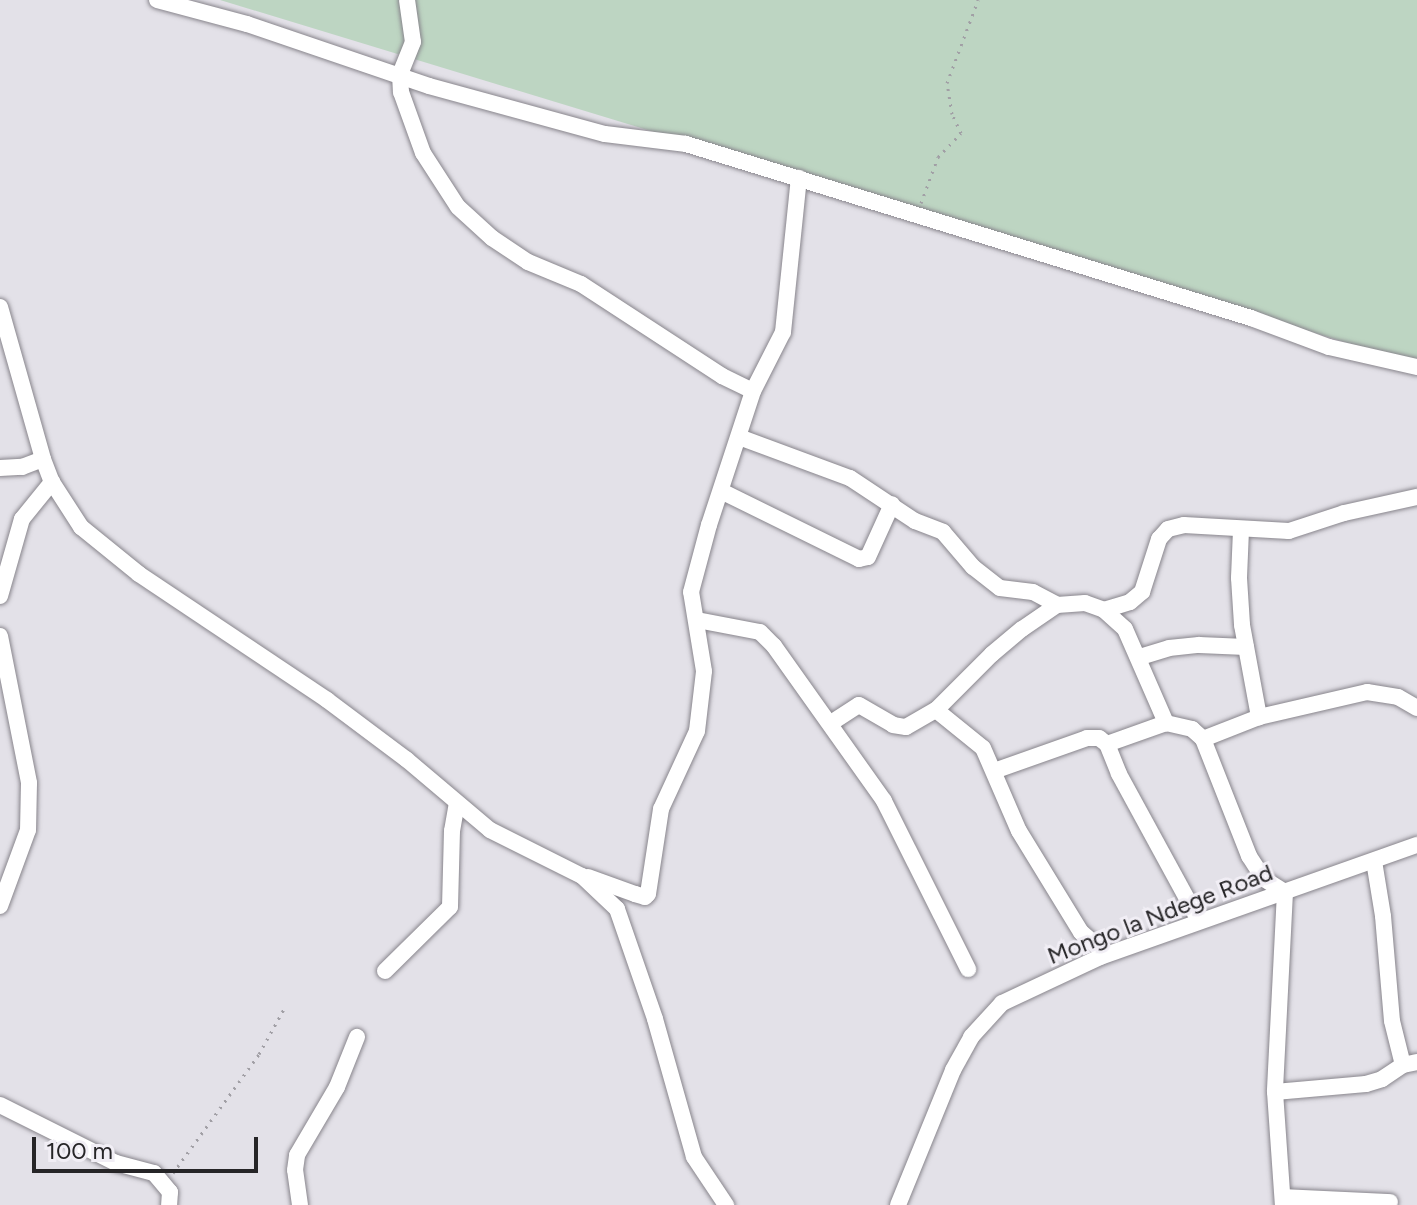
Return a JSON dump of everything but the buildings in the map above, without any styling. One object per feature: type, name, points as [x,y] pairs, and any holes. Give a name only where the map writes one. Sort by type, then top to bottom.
[{"type":"street","points":[[157,0],[247,24],[429,86],[605,134],[686,144],[1251,318],[1329,347],[1417,367]]},
{"type":"street","points":[[407,0],[413,42],[400,74],[401,92],[423,153],[458,207],[528,262],[581,284],[722,376],[753,391]]},
{"type":"street","points":[[0,307],[43,459],[52,482],[81,527],[139,574],[327,700],[406,759],[490,830],[582,876],[635,894],[648,894],[661,809],[697,731],[704,671],[691,592],[753,391],[783,332],[799,178]]},
{"type":"street","points":[[739,437],[850,478],[915,521],[943,532],[973,567],[1000,588],[1033,592],[1057,605],[1085,603],[1104,610],[1125,629],[1140,657],[1166,723]]},
{"type":"street","points":[[0,468],[22,467],[43,459]]},
{"type":"street","points":[[0,596],[22,519],[52,482]]},
{"type":"street","points":[[721,491],[859,559],[868,557],[892,504]]},
{"type":"street","points":[[1104,610],[1130,602],[1142,592],[1159,539],[1168,529],[1184,525],[1289,531],[1344,513],[1417,497]]},
{"type":"street","points":[[1241,530],[1239,578],[1246,647],[1259,717]]},
{"type":"street","points":[[831,723],[859,705],[893,725],[906,727],[936,710],[992,654],[1057,605]]},
{"type":"street","points":[[697,620],[760,632],[831,723],[884,801],[968,969]]},
{"type":"street","points":[[0,636],[6,694],[29,783],[28,830],[0,906]]},
{"type":"street","points":[[1140,657],[1169,648],[1199,645],[1246,647]]},
{"type":"street","points":[[1203,739],[1259,717],[1367,692],[1398,697],[1417,708]]},
{"type":"street","points":[[936,710],[983,748],[1019,831],[1081,932],[1106,954]]},
{"type":"street","points":[[1107,744],[1166,723],[1192,729],[1203,739],[1249,856],[1264,879],[1285,892],[1275,1092],[1284,1201],[1390,1202]]},
{"type":"street","points":[[994,771],[1087,738],[1099,738],[1107,744],[1119,774],[1199,921]]},
{"type":"street","points":[[385,971],[450,907],[452,831],[457,804]]},
{"type":"street","name":"Mongo la Ndege Road","points":[[898,1205],[953,1070],[985,1020],[1002,1003],[1106,954],[1417,845]]},
{"type":"street","points":[[1275,1092],[1366,1084],[1410,1063],[1392,1021],[1383,916],[1374,861]]},
{"type":"street","points":[[582,876],[617,909],[655,1019],[694,1157],[721,1203]]},
{"type":"street","points":[[300,1205],[295,1170],[297,1155],[337,1087],[357,1037]]},
{"type":"street","points":[[0,1105],[116,1163],[154,1173],[165,1182],[170,1192],[169,1205]]},
{"type":"path","points":[[920,218],[921,201],[938,157],[961,133],[952,114],[947,83],[978,0]]},
{"type":"path","points":[[165,1182],[259,1054],[285,1007]]},
{"type":"green space","points":[[220,0],[1417,0],[1417,364]]}]
